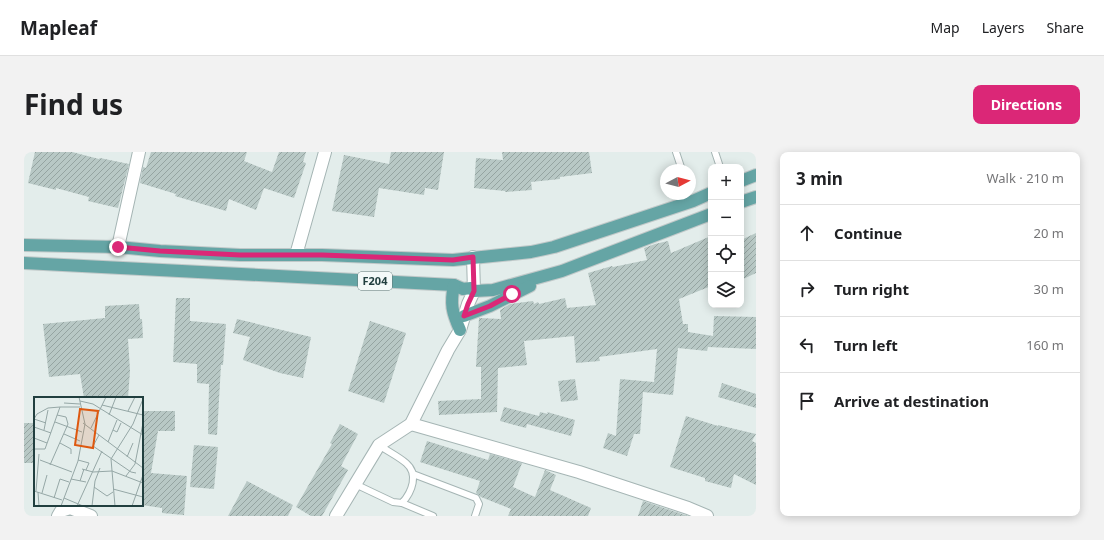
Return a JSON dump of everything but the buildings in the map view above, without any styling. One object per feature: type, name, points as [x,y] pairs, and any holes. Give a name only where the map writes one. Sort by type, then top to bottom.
[{"type":"main road","points":[[744,180],[756,175]]},
{"type":"main road","name":"F204","points":[[24,245],[118,247],[160,251],[240,255],[296,255],[453,260],[531,252],[554,247],[708,194]]},
{"type":"main road","points":[[744,201],[756,197]]},
{"type":"main road","name":"F204","points":[[24,263],[454,285],[464,289],[471,288],[474,291],[493,290],[562,271],[708,215]]},
{"type":"main road","points":[[464,316],[490,306],[562,271]]},
{"type":"main road","points":[[454,285],[451,308],[460,330]]},
{"type":"street","points":[[118,247],[138,152]]},
{"type":"street","points":[[296,255],[325,152]]},
{"type":"street","points":[[336,516],[379,445],[410,424],[448,350],[460,330],[468,304],[474,291],[473,257]]},
{"type":"street","points":[[410,424],[579,472],[688,508],[707,516]]},
{"type":"street","points":[[58,516],[61,511],[70,508],[90,516]]},
{"type":"lane","points":[[676,152],[680,164]]},
{"type":"lane","points":[[715,152],[719,164]]},
{"type":"lane","points":[[379,445],[407,464],[412,474],[413,486],[402,503]]},
{"type":"lane","points":[[412,474],[476,498],[478,504],[475,516]]},
{"type":"lane","points":[[355,484],[393,502],[402,503],[433,516]]},
{"type":"route","points":[[118,247],[160,251],[240,255],[322,255],[453,260],[473,257],[474,291],[464,316],[490,306],[512,294]]}]
